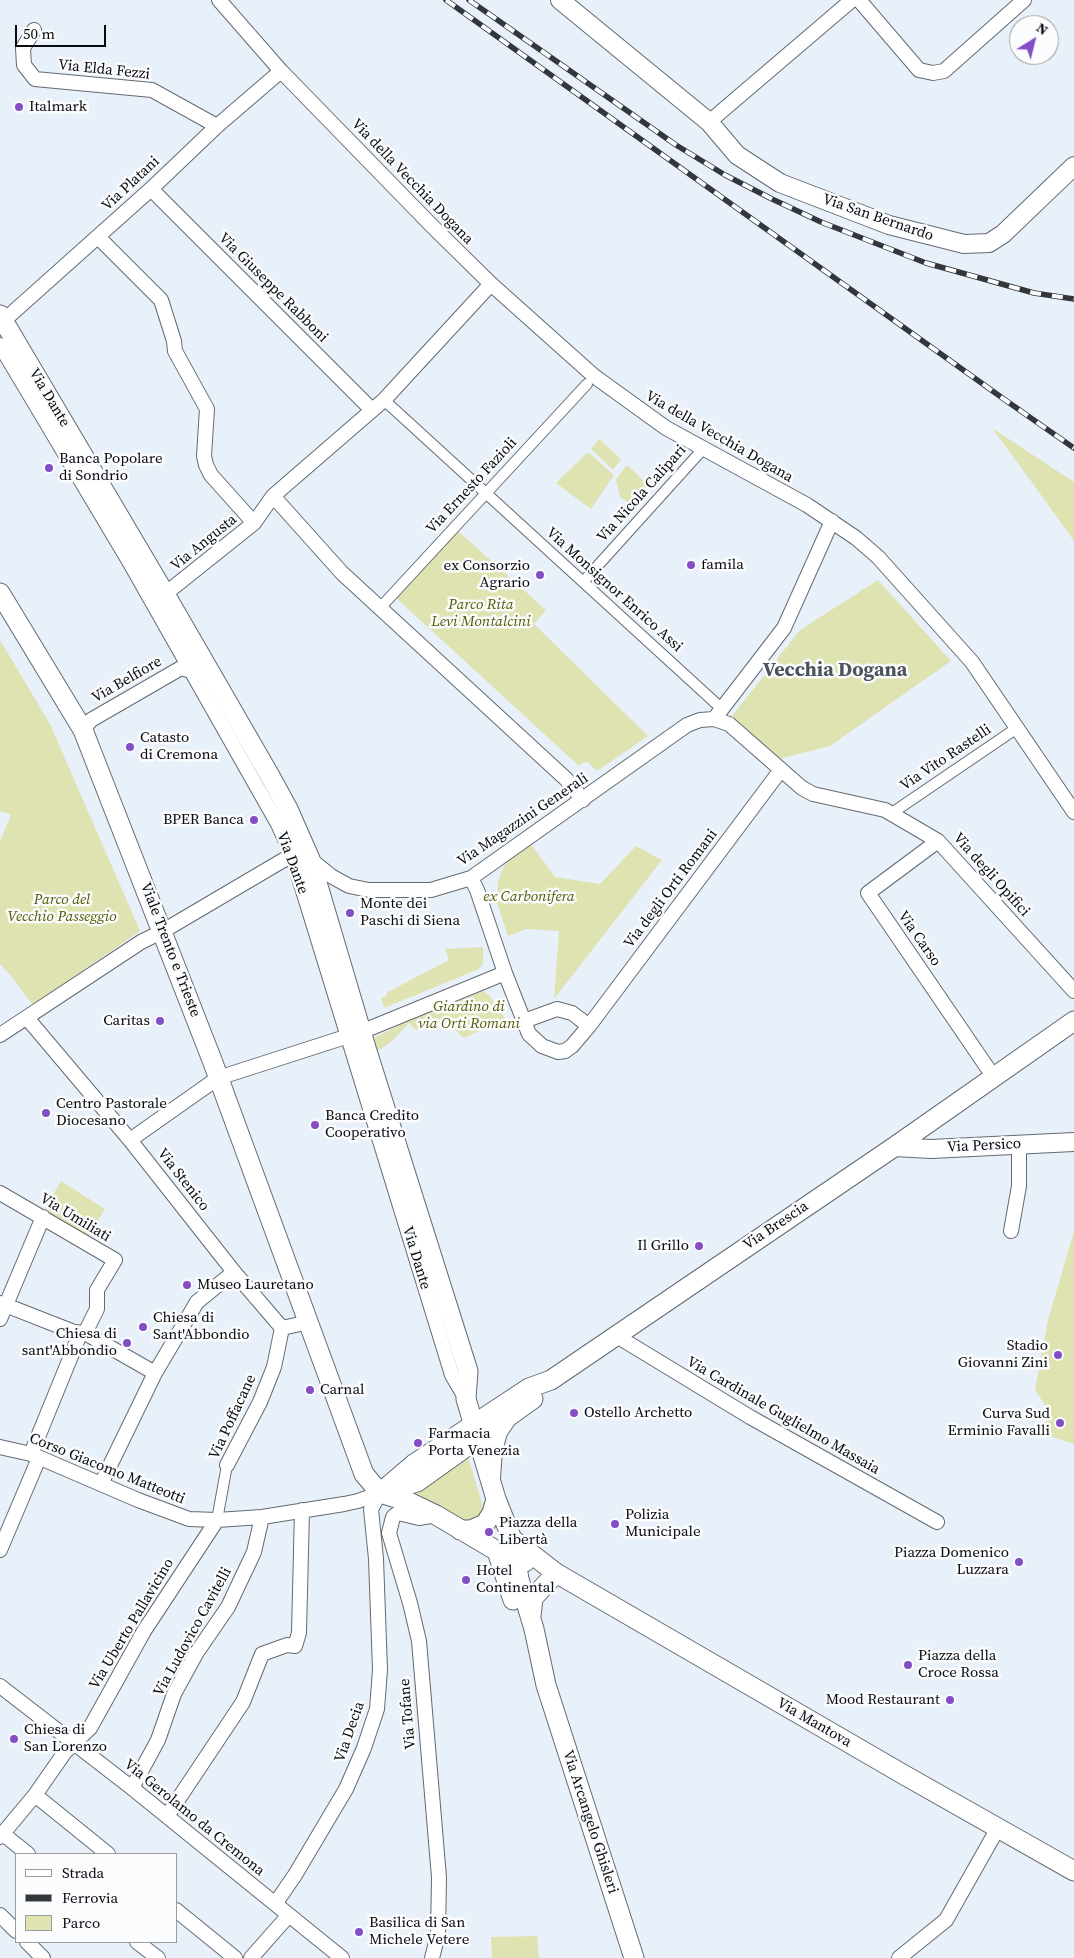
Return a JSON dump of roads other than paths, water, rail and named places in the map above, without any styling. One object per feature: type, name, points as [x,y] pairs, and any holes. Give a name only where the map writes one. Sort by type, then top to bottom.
[{"type":"main road","name":"Via Dante","points":[[1,320],[165,594],[288,810],[355,1035],[394,1132],[468,1371],[466,1399],[476,1432]]},
{"type":"main road","name":"Viale Trento e Trieste","points":[[0,593],[79,722],[163,931],[364,1474],[380,1493]]},
{"type":"main road","name":"Via Brescia","points":[[476,1432],[529,1388],[551,1380],[894,1147],[1074,1021]]},
{"type":"main road","points":[[380,1493],[414,1464],[476,1432],[506,1420],[535,1397],[551,1380]]},
{"type":"main road","points":[[476,1432],[496,1499],[512,1539],[549,1567]]},
{"type":"main road","points":[[380,1493],[409,1502],[436,1515],[496,1551]]},
{"type":"main road","points":[[460,1530],[471,1530],[485,1524],[492,1513],[496,1499]]},
{"type":"main road","name":"Via Arcangelo Ghisleri","points":[[512,1539],[519,1578],[546,1685],[634,1958]]},
{"type":"main road","name":"Via Arcangelo Ghisleri","points":[[496,1551],[523,1633],[546,1685]]},
{"type":"main road","name":"Via Mantova","points":[[496,1551],[538,1567],[549,1567],[906,1776],[1074,1871]]},
{"type":"main road","name":"Via Arcangelo Ghisleri","points":[[530,1618],[533,1598],[549,1567]]},
{"type":"street","name":"Via della Vecchia Dogana","points":[[219,0],[281,71],[432,226],[491,284],[603,384],[666,428],[832,521],[878,557],[965,653],[1074,812]]},
{"type":"street","name":"Via San Bernardo","points":[[560,0],[709,122],[737,155],[780,183],[889,225],[964,244],[989,243],[1003,234],[1074,166]]},
{"type":"street","points":[[709,122],[852,0]]},
{"type":"street","points":[[859,0],[920,70],[933,73],[944,71],[1024,0]]},
{"type":"street","name":"Via Elda Fezzi","points":[[34,30],[23,48],[24,65],[35,79],[152,90],[217,126]]},
{"type":"street","name":"Via Platani","points":[[1,320],[98,237],[217,126],[281,71]]},
{"type":"street","name":"Via Giuseppe Rabboni","points":[[151,189],[372,410]]},
{"type":"street","name":"Via Angusta","points":[[98,237],[162,300],[175,350],[207,409],[204,456],[206,464],[211,475],[254,523],[165,594]]},
{"type":"street","points":[[254,523],[272,496],[384,400],[491,284]]},
{"type":"street","name":"Via Dante","points":[[0,345],[130,563],[278,824],[301,857]]},
{"type":"street","name":"Via Ernesto Fazioli","points":[[380,608],[587,384]]},
{"type":"street","name":"Via Monsignor Enrico Assi","points":[[384,400],[582,582],[718,713]]},
{"type":"street","name":"Via Nicola Calipari","points":[[582,582],[703,449]]},
{"type":"street","points":[[76,472],[98,481]]},
{"type":"street","points":[[272,496],[342,573],[566,779],[583,800]]},
{"type":"street","points":[[718,713],[784,628],[832,521]]},
{"type":"street","points":[[130,563],[131,536]]},
{"type":"street","name":"Via Belfiore","points":[[79,722],[85,714],[178,661],[180,652]]},
{"type":"street","name":"Via Belfiore","points":[[79,722],[91,720],[181,668],[191,671]]},
{"type":"street","points":[[208,701],[235,715]]},
{"type":"street","name":"Via degli Opifici","points":[[718,713],[780,771],[802,788],[813,794],[876,807],[892,813],[938,841],[1074,991]]},
{"type":"street","name":"Via Magazzini Generali","points":[[301,857],[343,883],[369,890],[431,890],[471,878],[687,725],[718,713]]},
{"type":"street","name":"Via Vito Rastelli","points":[[892,813],[1017,728]]},
{"type":"street","name":"Via degli Orti Romani","points":[[471,878],[477,890],[505,973],[530,1034],[536,1041],[550,1050],[558,1052],[565,1050],[572,1046],[589,1026],[780,771]]},
{"type":"street","name":"Via Carso","points":[[938,841],[868,893],[993,1076]]},
{"type":"street","points":[[0,1035],[141,942],[301,857]]},
{"type":"street","points":[[130,1140],[218,1078],[355,1035],[505,973]]},
{"type":"street","points":[[524,1021],[557,1008],[572,1013],[589,1026]]},
{"type":"street","name":"Via Stenico","points":[[27,1018],[130,1140],[234,1272]]},
{"type":"street","name":"Via Dante","points":[[355,1035],[372,1115],[452,1376],[466,1399]]},
{"type":"street","points":[[372,1115],[394,1132]]},
{"type":"street","points":[[928,1122],[923,1131],[931,1149]]},
{"type":"street","name":"Via Persico","points":[[894,1147],[931,1149],[1074,1142]]},
{"type":"street","points":[[1011,1231],[1018,1186],[1019,1144]]},
{"type":"street","name":"Via Umiliati","points":[[0,1193],[115,1260],[98,1290],[97,1309],[82,1334]]},
{"type":"street","points":[[0,1319],[2,1304],[43,1217]]},
{"type":"street","points":[[101,1484],[155,1373],[197,1302],[234,1272],[282,1328],[309,1322]]},
{"type":"street","points":[[2,1304],[82,1334],[155,1373]]},
{"type":"street","name":"Via Poffacane","points":[[217,1520],[227,1465],[260,1402],[274,1367],[282,1328]]},
{"type":"street","points":[[0,1550],[82,1334]]},
{"type":"street","name":"Via Cardinale Guglielmo Massaia","points":[[615,1335],[750,1417],[937,1522]]},
{"type":"street","points":[[490,1481],[493,1450],[498,1432],[506,1420]]},
{"type":"street","name":"Corso Giacomo Matteotti","points":[[0,1447],[35,1456],[189,1519],[217,1520],[262,1517],[358,1501],[380,1493]]},
{"type":"street","name":"Via Decia","points":[[275,1904],[295,1876],[346,1789],[364,1748],[377,1709],[380,1670],[376,1560],[371,1509],[380,1493]]},
{"type":"street","points":[[167,1816],[243,1702],[262,1654],[287,1645],[295,1646],[299,1633],[302,1510]]},
{"type":"street","name":"Via Tofane","points":[[432,1958],[438,1935],[440,1877],[419,1641],[389,1533],[393,1517],[398,1513],[419,1518],[436,1515]]},
{"type":"street","name":"Via Ludovico Cavitelli","points":[[132,1788],[158,1740],[174,1694],[197,1652],[228,1607],[254,1552],[262,1517]]},
{"type":"street","name":"Via Uberto Pallavicino","points":[[2,1836],[65,1752],[90,1728],[144,1630],[217,1520]]},
{"type":"street","points":[[376,1560],[396,1557]]},
{"type":"street","name":"Via Gerolamo da Cremona","points":[[0,1686],[132,1788],[342,1958]]},
{"type":"street","points":[[34,1795],[107,1853]]},
{"type":"street","points":[[899,1958],[946,1920],[998,1828]]},
{"type":"street","points":[[2,1836],[27,1853]]},
{"type":"street","points":[[178,1912],[235,1958]]},
{"type":"street","points":[[0,1915],[15,1930]]},
{"type":"street","points":[[251,1958],[289,1915]]},
{"type":"street","points":[[28,1943],[43,1958]]},
{"type":"street","points":[[138,1943],[158,1958]]},
{"type":"railway","points":[[446,0],[1074,448]]},
{"type":"railway","points":[[469,0],[676,145],[725,175],[772,199],[821,222],[926,263],[1034,293],[1074,299]]},
{"type":"place","name":"Italmark","points":[[19,107]]},
{"type":"place","name":"Banca Popolare di Sondrio","points":[[49,468]]},
{"type":"place","name":"famila","points":[[691,565]]},
{"type":"place","name":"ex Consorzio Agrario","points":[[540,575]]},
{"type":"place","name":"Catasto di Cremona","points":[[130,747]]},
{"type":"place","name":"BPER Banca","points":[[254,820]]},
{"type":"place","name":"Monte dei Paschi di Siena","points":[[350,913]]},
{"type":"place","name":"Caritas","points":[[160,1021]]},
{"type":"place","name":"Centro Pastorale Diocesano","points":[[46,1113]]},
{"type":"place","name":"Banca Credito Cooperativo","points":[[315,1125]]},
{"type":"place","name":"Il Grillo","points":[[699,1246]]},
{"type":"place","name":"Museo Lauretano","points":[[187,1285]]},
{"type":"place","name":"Chiesa di Sant'Abbondio","points":[[143,1327]]},
{"type":"place","name":"Chiesa di sant'Abbondio","points":[[127,1343]]},
{"type":"place","name":"Stadio Giovanni Zini","points":[[1058,1355]]},
{"type":"place","name":"Carnal","points":[[310,1390]]},
{"type":"place","name":"Ostello Archetto","points":[[574,1413]]},
{"type":"place","name":"Curva Sud Erminio Favalli","points":[[1060,1423]]},
{"type":"place","name":"Farmacia Porta Venezia","points":[[418,1443]]},
{"type":"place","name":"Polizia Municipale","points":[[615,1524]]},
{"type":"place","name":"Piazza della Libertà","points":[[489,1532]]},
{"type":"place","name":"Piazza Domenico Luzzara","points":[[1019,1562]]},
{"type":"place","name":"Hotel Continental","points":[[466,1580]]},
{"type":"place","name":"Piazza della Croce Rossa","points":[[908,1665]]},
{"type":"place","name":"Mood Restaurant","points":[[950,1700]]},
{"type":"place","name":"Chiesa di San Lorenzo","points":[[14,1739]]},
{"type":"place","name":"Basilica di San Michele Vetere","points":[[359,1932]]},
{"type":"district","name":"Vecchia Dogana","points":[[835,671]]},
{"type":"park label","name":"Parco Rita Levi Montalcini","points":[[481,614]]},
{"type":"park label","name":"ex Carbonifera","points":[[529,897]]},
{"type":"park label","name":"Parco del Vecchio Passeggio","points":[[62,908]]},
{"type":"park label","name":"Giardino di via Orti Romani","points":[[469,1016]]}]
